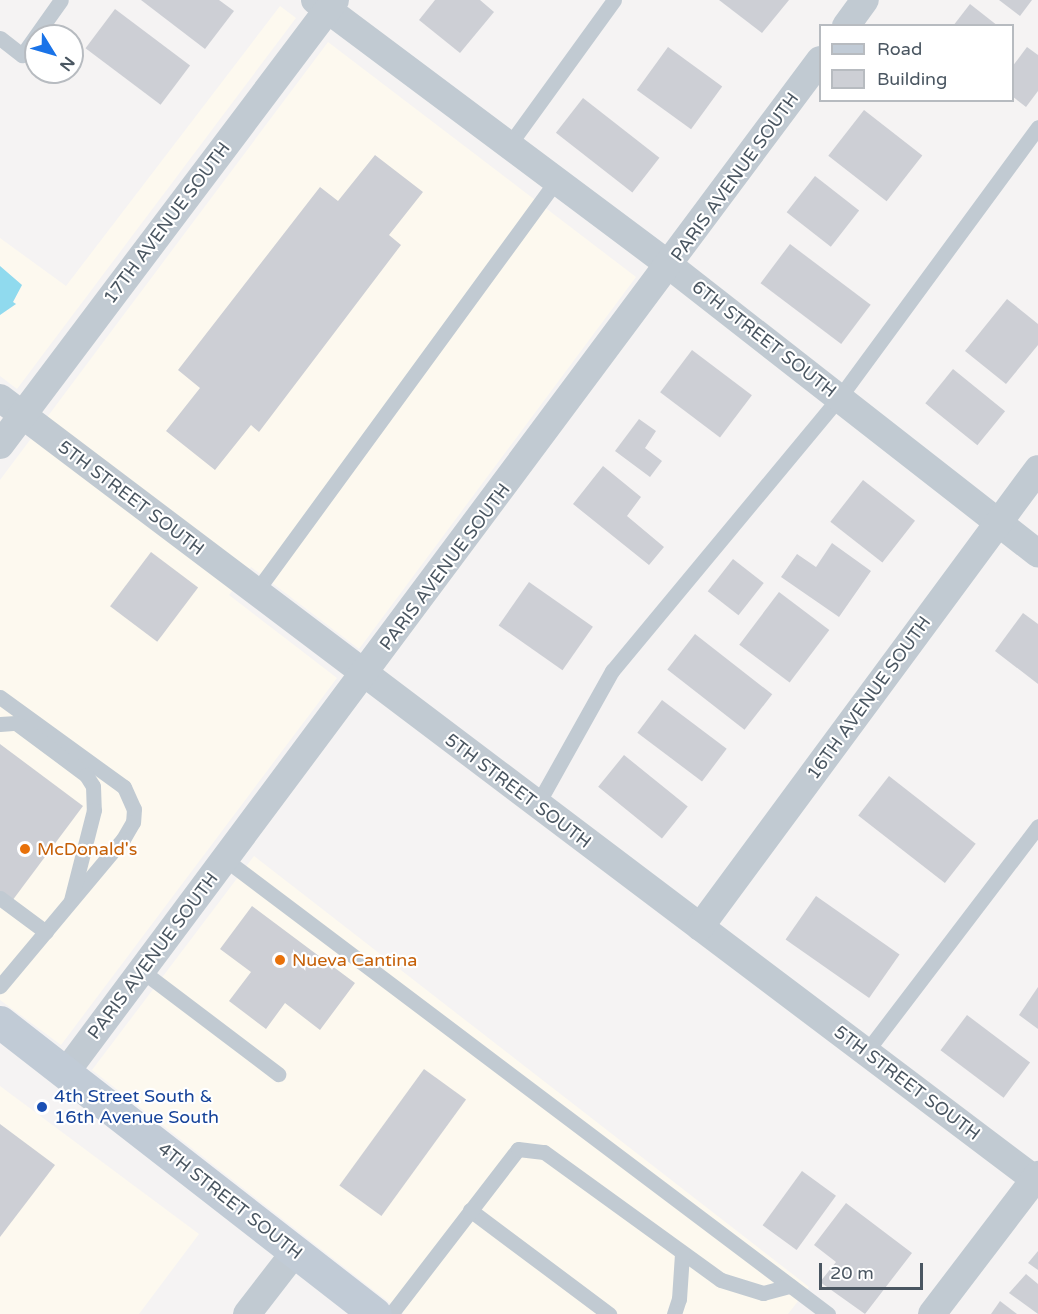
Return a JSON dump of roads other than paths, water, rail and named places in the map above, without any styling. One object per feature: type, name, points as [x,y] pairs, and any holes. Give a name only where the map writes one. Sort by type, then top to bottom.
[{"type":"main road","name":"4TH STREET SOUTH","points":[[0,1022],[375,1314]]},
{"type":"street","points":[[847,24],[865,0]]},
{"type":"street","name":"6TH STREET SOUTH","points":[[326,3],[670,266],[1038,553]]},
{"type":"street","name":"17TH AVENUE SOUTH","points":[[0,446],[326,3]]},
{"type":"street","name":"PARIS AVENUE SOUTH","points":[[66,1072],[670,266],[819,61]]},
{"type":"street","name":"5TH STREET SOUTH","points":[[0,398],[255,593],[1037,1179]]},
{"type":"street","name":"16TH AVENUE SOUTH","points":[[700,927],[1038,470]]},
{"type":"street","points":[[932,1314],[1037,1179]]},
{"type":"street","points":[[247,1314],[295,1252]]},
{"type":"lane","points":[[0,38],[22,55],[61,0]]},
{"type":"lane","points":[[509,145],[614,0]]},
{"type":"lane","points":[[537,805],[551,774],[612,671],[839,398],[1038,127]]},
{"type":"lane","points":[[255,593],[556,181]]},
{"type":"lane","points":[[0,697],[124,787],[132,798],[133,822],[70,906],[0,987]]},
{"type":"lane","points":[[0,724],[16,723],[86,775],[93,786],[94,810],[70,906]]},
{"type":"lane","points":[[866,1052],[1038,826]]},
{"type":"lane","points":[[226,860],[828,1314]]},
{"type":"lane","points":[[0,898],[46,932]]},
{"type":"lane","points":[[142,971],[278,1074]]},
{"type":"lane","points":[[391,1314],[518,1149],[544,1152],[721,1280],[763,1293],[790,1286]]},
{"type":"lane","points":[[470,1210],[609,1314]]},
{"type":"lane","points":[[674,1314],[679,1299],[682,1254]]},
{"type":"water","points":[[0,266],[22,285],[13,302],[16,304],[0,315]]},
{"type":"place","name":"McDonald's","points":[[25,849]]},
{"type":"place","name":"Nueva Cantina","points":[[280,960]]},
{"type":"place","name":"4th Street South & 16th Avenue South","points":[[42,1107]]}]
